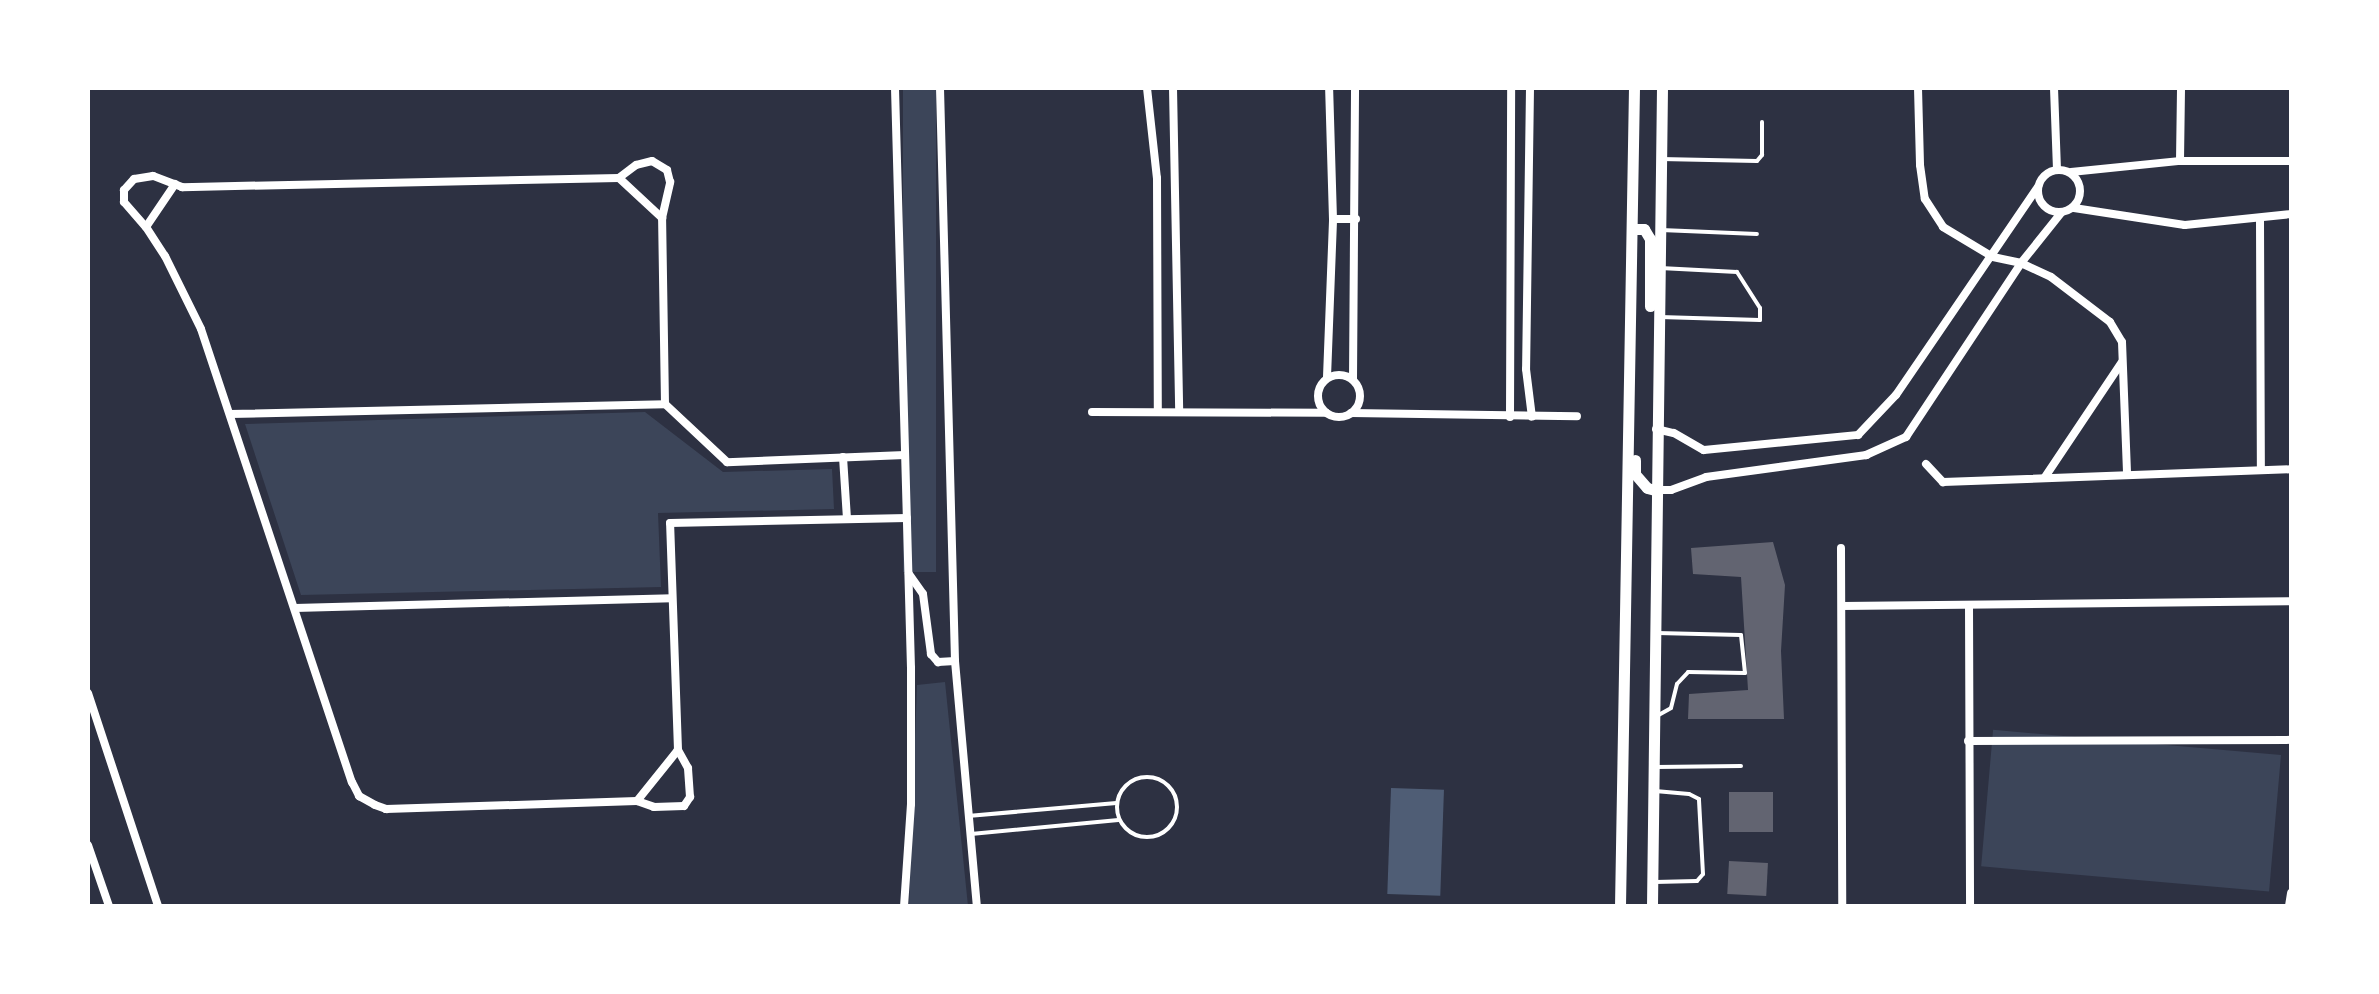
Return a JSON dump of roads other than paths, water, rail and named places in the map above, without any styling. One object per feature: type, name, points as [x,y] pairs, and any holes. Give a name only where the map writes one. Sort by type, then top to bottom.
[{"type":"main road","points":[[1620,906],[1634,88]]},
{"type":"main road","points":[[1652,906],[1656,338],[1662,88]]},
{"type":"main road","points":[[1632,229],[1644,229],[1650,239],[1650,314],[1656,338]]},
{"type":"main road","points":[[1629,384],[1635,474],[1647,488],[1655,490]]},
{"type":"street","points":[[895,88],[909,574],[911,804],[904,906]]},
{"type":"street","points":[[940,88],[955,661],[977,906]]},
{"type":"street","points":[[1147,88],[1157,210],[1158,410]]},
{"type":"street","points":[[1173,88],[1179,410]]},
{"type":"street","points":[[1326,413],[1317,395],[1327,377],[1333,219],[1329,88]]},
{"type":"street","points":[[1351,413],[1361,396],[1353,379],[1355,88]]},
{"type":"street","points":[[1510,417],[1511,88]]},
{"type":"street","points":[[1530,88],[1526,369],[1532,417]]},
{"type":"street","points":[[1918,88],[1920,165],[1925,199],[1943,227],[1993,257],[2021,263],[2051,277],[2110,322],[2122,342],[2127,473]]},
{"type":"street","points":[[2054,88],[2057,169]]},
{"type":"street","points":[[2180,161],[2181,88]]},
{"type":"street","points":[[665,404],[662,218],[670,182],[667,170],[652,161],[636,165],[619,178],[198,187],[175,184],[153,176],[134,179],[124,190],[124,202],[146,227],[185,294],[230,414],[352,782],[367,802],[386,809],[637,801],[654,807],[678,808],[688,802],[688,768],[678,750],[670,523],[907,518]]},
{"type":"street","points":[[1656,429],[1674,433],[1704,450],[1858,435],[1896,395],[1993,257],[2045,175],[2057,169],[2071,172],[2180,161],[2291,161]]},
{"type":"street","points":[[2071,172],[2080,182],[2081,196],[2074,208]]},
{"type":"street","points":[[619,178],[662,218]]},
{"type":"street","points":[[146,227],[175,184]]},
{"type":"street","points":[[2038,187],[2039,200],[2048,210],[2061,213]]},
{"type":"street","points":[[1655,490],[1671,490],[1706,477],[1866,455],[1906,437],[2021,263],[2061,213],[2074,208],[2185,225],[2260,220],[2291,214]]},
{"type":"street","points":[[1157,210],[1176,211]]},
{"type":"street","points":[[1333,219],[1356,219]]},
{"type":"street","points":[[2260,220],[2261,469]]},
{"type":"street","points":[[1510,222],[1529,222]]},
{"type":"street","points":[[2045,477],[2123,361]]},
{"type":"street","points":[[1327,377],[1340,373],[1353,379]]},
{"type":"street","points":[[230,414],[665,404],[727,462],[905,455]]},
{"type":"street","points":[[1092,412],[1179,410],[1326,413],[1343,417],[1351,413],[1577,416]]},
{"type":"street","points":[[1827,440],[1830,461]]},
{"type":"street","points":[[843,457],[847,519]]},
{"type":"street","points":[[1926,464],[1943,482],[2291,469]]},
{"type":"street","points":[[1841,548],[1842,906]]},
{"type":"street","points":[[909,574],[923,594],[931,654],[938,662],[955,661]]},
{"type":"street","points":[[295,608],[672,598]]},
{"type":"street","points":[[1842,606],[2291,601]]},
{"type":"street","points":[[1969,605],[1970,906]]},
{"type":"street","points":[[88,693],[158,906]]},
{"type":"street","points":[[1968,741],[2291,740]]},
{"type":"street","points":[[637,801],[678,750]]},
{"type":"street","points":[[88,845],[109,906]]},
{"type":"street","points":[[2289,906],[2291,893]]},
{"type":"lane","points":[[1660,159],[1757,161],[1762,155],[1762,122]]},
{"type":"lane","points":[[1659,230],[1757,234]]},
{"type":"lane","points":[[1657,317],[1760,320],[1760,308],[1737,272],[1658,268]]},
{"type":"lane","points":[[1653,718],[1671,708],[1677,684],[1688,672],[1745,673],[1741,635],[1654,633]]},
{"type":"lane","points":[[1653,767],[1741,766]]},
{"type":"lane","points":[[1151,777],[1165,783],[1175,795],[1177,811],[1171,826],[1159,835],[1144,838],[1129,833],[1119,820],[1116,803],[1123,789],[1135,779],[1151,777]]},
{"type":"lane","points":[[1652,791],[1689,794],[1699,799],[1703,874],[1697,881],[1652,882]]},
{"type":"lane","points":[[968,816],[1116,803]]},
{"type":"lane","points":[[969,834],[1119,820]]}]
